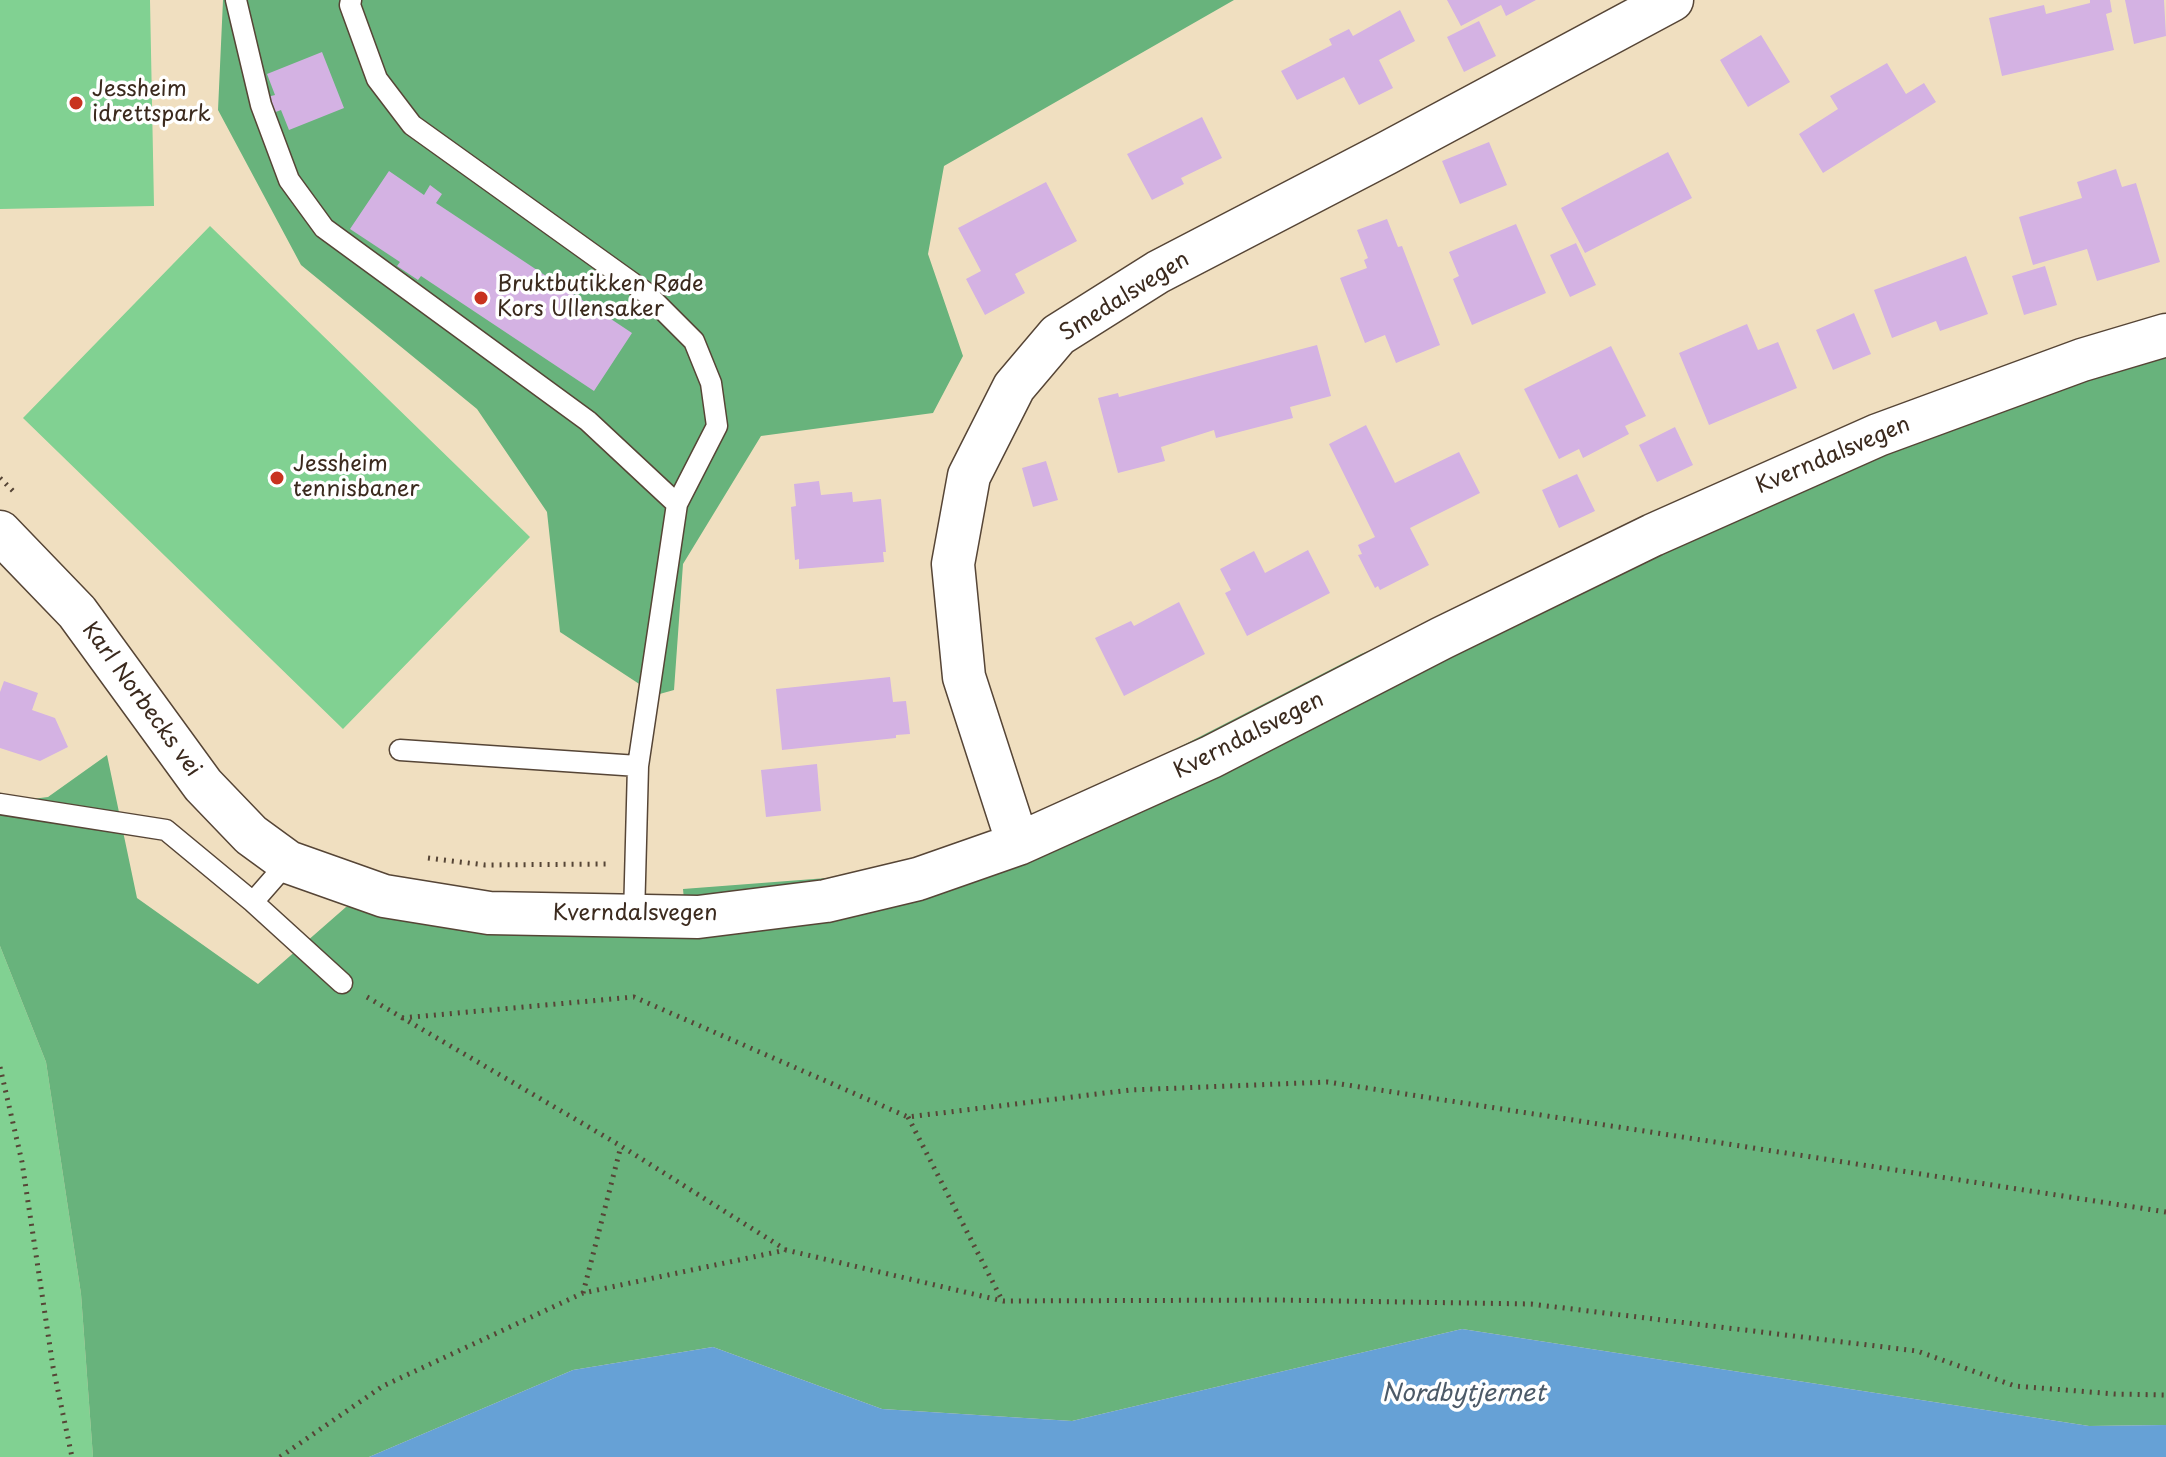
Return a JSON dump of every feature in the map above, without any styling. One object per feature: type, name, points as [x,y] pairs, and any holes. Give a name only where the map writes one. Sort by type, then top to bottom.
[{"type":"street","name":"Smedalsvegen","points":[[1018,844],[964,677],[953,564],[969,476],[1014,387],[1058,335],[1158,272],[1672,0]]},
{"type":"street","name":"Kverndalsvegen","points":[[288,862],[384,896],[489,913],[634,917],[698,917],[826,901],[918,879],[1018,844],[1211,757],[1442,638],[1653,535],[1878,435],[2082,360],[2166,335]]},
{"type":"street","name":"Karl Norbecks vei","points":[[13,518],[203,785],[251,835],[288,862]]},
{"type":"lane","points":[[236,0],[261,105],[289,180],[324,228],[588,421],[677,504]]},
{"type":"lane","points":[[351,0],[350,5],[377,79],[412,125],[645,292],[694,341],[711,383],[717,426],[677,504],[638,766],[634,917]]},
{"type":"lane","points":[[400,750],[638,766]]},
{"type":"lane","points":[[0,804],[166,830],[253,902],[342,983]]},
{"type":"lane","points":[[253,902],[288,862]]},
{"type":"path","points":[[0,478],[13,518]]},
{"type":"path","points":[[422,857],[485,865],[635,863]]},
{"type":"path","points":[[342,983],[621,1146],[786,1250],[1003,1301],[1277,1300],[1531,1304],[1917,1351],[2015,1386],[2166,1395]]},
{"type":"path","points":[[402,1018],[634,997],[908,1117],[1130,1090],[1328,1082],[2166,1212]]},
{"type":"path","points":[[0,1067],[22,1162],[53,1367],[72,1457]]},
{"type":"path","points":[[908,1117],[1003,1301]]},
{"type":"path","points":[[583,1293],[621,1146]]},
{"type":"path","points":[[280,1457],[383,1386],[583,1293],[786,1250]]},
{"type":"green space","name":"Jessheim idrettspark","points":[[0,0],[150,0],[154,206],[0,209]]},
{"type":"green space","points":[[223,0],[1234,0],[944,166],[928,254],[963,356],[933,413],[761,436],[683,564],[674,690],[656,695],[560,632],[547,512],[477,409],[301,265],[218,110]]},
{"type":"green space","name":"Jessheim tennisbaner","points":[[210,226],[530,537],[343,729],[23,418]]},
{"type":"green space","points":[[2166,315],[2166,1425],[2089,1426],[1462,1329],[1072,1421],[882,1409],[713,1347],[573,1370],[369,1457],[93,1457],[81,1294],[46,1062],[0,946],[0,803],[48,797],[107,755],[137,898],[258,984],[346,907],[526,898],[684,900],[683,889],[879,874],[1014,832],[1361,654],[1571,570],[1783,466]]},
{"type":"green space","points":[[0,946],[46,1062],[81,1294],[93,1457],[0,1457]]},
{"type":"water","name":"Nordbytjernet","points":[[1462,1329],[2089,1426],[2166,1425],[2166,1457],[369,1457],[573,1370],[713,1347],[882,1409],[1072,1421]]},
{"type":"building","points":[[1447,0],[1536,0],[1506,16],[1501,5],[1461,26]]},
{"type":"building","points":[[2090,0],[2110,0],[2112,12],[2106,14],[2114,50],[2002,76],[1989,18],[2044,5],[2046,14],[2090,3]]},
{"type":"building","points":[[2125,0],[2164,0],[2166,36],[2134,44]]},
{"type":"building","points":[[1400,10],[1415,41],[1379,60],[1393,88],[1359,105],[1344,77],[1297,100],[1281,71],[1332,45],[1329,39],[1349,29],[1353,36]]},
{"type":"building","points":[[1479,21],[1496,56],[1464,72],[1447,37]]},
{"type":"building","points":[[1761,35],[1790,82],[1748,107],[1720,60]]},
{"type":"building","points":[[322,52],[344,108],[289,130],[281,110],[273,113],[267,97],[275,95],[267,74]]},
{"type":"building","points":[[1887,63],[1906,94],[1924,83],[1936,102],[1823,173],[1799,134],[1838,109],[1830,96]]},
{"type":"building","points":[[1202,117],[1222,158],[1181,178],[1184,184],[1152,200],[1127,154]]},
{"type":"building","points":[[1489,142],[1507,185],[1460,204],[1442,161]]},
{"type":"building","points":[[1668,152],[1692,198],[1585,253],[1561,208]]},
{"type":"building","points":[[2116,169],[2122,187],[2136,183],[2160,262],[2097,281],[2087,249],[2033,265],[2019,217],[2082,198],[2077,182]]},
{"type":"building","points":[[389,171],[424,195],[430,185],[442,194],[436,203],[632,333],[594,391],[421,276],[418,280],[397,266],[400,262],[350,229]]},
{"type":"building","points":[[1046,182],[1077,241],[1015,274],[1025,293],[985,315],[966,279],[981,271],[958,228]]},
{"type":"building","points":[[1387,219],[1398,247],[1402,246],[1440,345],[1396,363],[1385,335],[1365,343],[1340,278],[1367,268],[1364,260],[1368,258],[1357,230]]},
{"type":"building","points":[[1516,224],[1546,293],[1472,325],[1453,279],[1459,276],[1449,252]]},
{"type":"building","points":[[1576,243],[1596,285],[1570,297],[1550,255]]},
{"type":"building","points":[[1966,256],[1988,314],[1940,331],[1936,321],[1892,338],[1874,290]]},
{"type":"building","points":[[2045,266],[2057,305],[2024,315],[2012,276]]},
{"type":"building","points":[[1854,313],[1871,354],[1833,370],[1816,330]]},
{"type":"building","points":[[1747,324],[1758,350],[1778,342],[1797,388],[1709,425],[1679,353]]},
{"type":"building","points":[[1317,345],[1331,396],[1290,407],[1293,418],[1216,438],[1214,430],[1161,447],[1165,461],[1118,473],[1098,398],[1118,393],[1119,397]]},
{"type":"building","points":[[1611,346],[1646,416],[1625,426],[1629,434],[1583,458],[1579,449],[1559,459],[1524,389]]},
{"type":"building","points":[[1366,425],[1395,483],[1459,452],[1480,493],[1410,528],[1429,565],[1380,590],[1378,586],[1375,588],[1358,555],[1362,554],[1358,545],[1375,537],[1329,444]]},
{"type":"building","points":[[1675,427],[1693,465],[1657,482],[1639,445]]},
{"type":"building","points":[[1046,461],[1058,500],[1033,507],[1022,468]]},
{"type":"building","points":[[1577,474],[1595,511],[1559,528],[1542,490]]},
{"type":"building","points":[[819,481],[821,495],[852,492],[853,502],[881,499],[886,552],[883,552],[884,562],[799,569],[799,559],[795,560],[791,507],[796,506],[794,484]]},
{"type":"building","points":[[1308,550],[1330,593],[1247,636],[1225,593],[1231,590],[1220,569],[1254,551],[1265,573]]},
{"type":"building","points":[[1179,602],[1205,654],[1124,696],[1095,638],[1131,621],[1134,626]]},
{"type":"building","points":[[890,677],[893,702],[906,701],[910,734],[782,750],[776,689]]},
{"type":"building","points":[[4,681],[38,693],[32,710],[55,718],[68,747],[40,761],[0,748],[0,692]]},
{"type":"building","points":[[817,764],[821,811],[766,817],[761,770]]},
{"type":"place","name":"Jessheim idrettspark","points":[[76,103]]},
{"type":"place","name":"Bruktbutikken Røde Kors Ullensaker","points":[[481,298]]},
{"type":"place","name":"Jessheim tennisbaner","points":[[277,478]]}]
